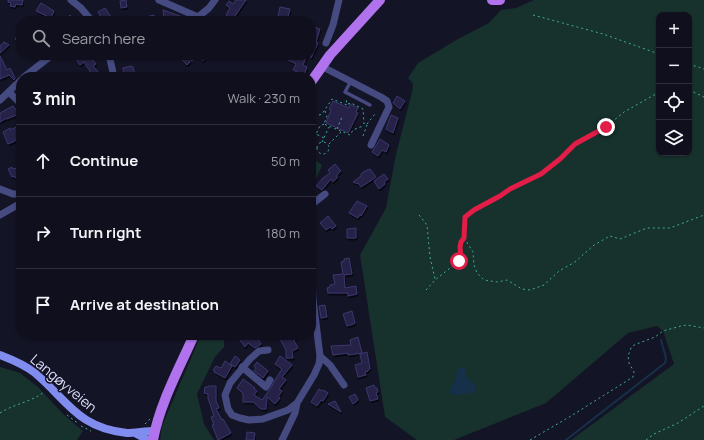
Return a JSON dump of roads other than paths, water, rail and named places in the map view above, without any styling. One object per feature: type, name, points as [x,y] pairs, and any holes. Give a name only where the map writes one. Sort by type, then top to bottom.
[{"type":"main road","points":[[316,74],[321,66],[380,0]]},
{"type":"main road","points":[[492,0],[500,0]]},
{"type":"main road","points":[[154,435],[168,392],[192,340]]},
{"type":"main road","name":"Langøyveien","points":[[0,355],[35,373],[62,401],[82,418],[100,427],[111,430],[135,433],[144,431],[154,435]]},
{"type":"main road","name":"Langøyveien","points":[[135,433],[148,440]]},
{"type":"street","points":[[71,0],[88,16]]},
{"type":"street","points":[[159,0],[191,16]]},
{"type":"street","points":[[200,16],[215,0]]},
{"type":"street","points":[[326,43],[333,25],[339,0]]},
{"type":"street","points":[[30,72],[46,60]]},
{"type":"street","points":[[110,60],[113,72]]},
{"type":"street","points":[[321,66],[387,101],[389,107],[371,145]]},
{"type":"street","points":[[0,100],[16,85]]},
{"type":"street","points":[[9,92],[16,99]]},
{"type":"street","points":[[0,189],[16,194]]},
{"type":"street","points":[[316,201],[324,194]]},
{"type":"street","points":[[0,215],[16,207]]},
{"type":"street","points":[[282,440],[295,413],[297,403],[319,364],[320,356],[316,323]]},
{"type":"street","points":[[268,350],[259,351],[230,383],[225,395],[228,409],[232,414],[240,418],[249,420],[263,419],[288,410],[297,403]]},
{"type":"street","points":[[320,356],[330,365],[344,386]]},
{"type":"street","points":[[242,368],[266,387],[270,380]]},
{"type":"lane","points":[[351,81],[345,92],[370,105]]},
{"type":"water","points":[[461,367],[465,369],[468,379],[477,388],[474,393],[456,395],[450,393],[451,386],[455,381],[456,372]]},
{"type":"waterway","points":[[566,440],[665,363],[666,358],[661,340]]}]
